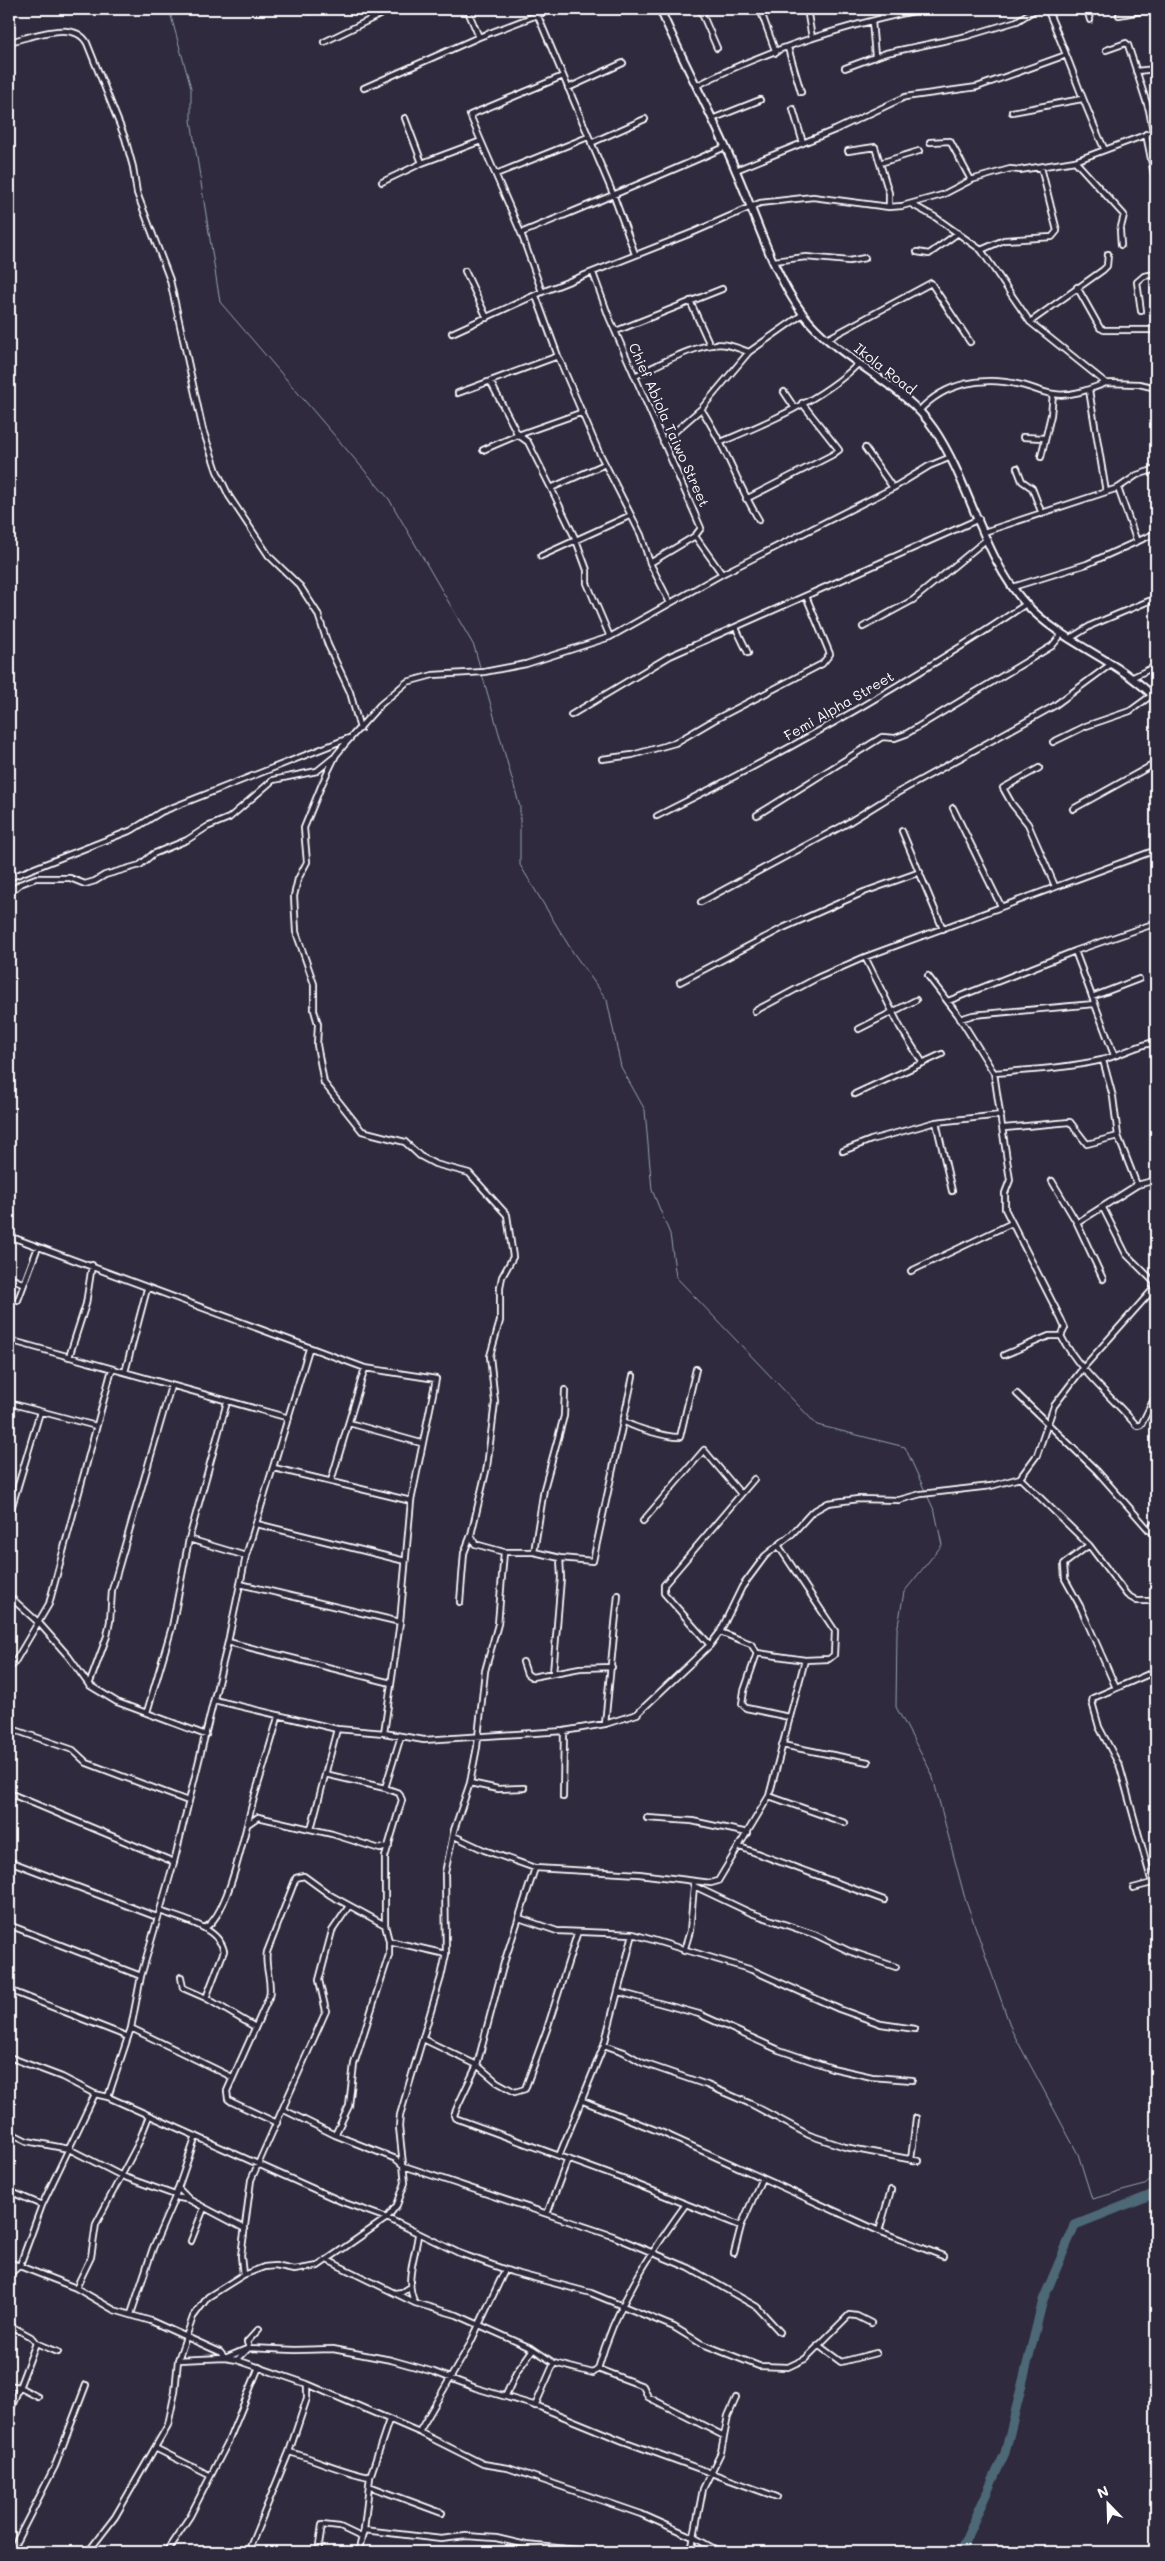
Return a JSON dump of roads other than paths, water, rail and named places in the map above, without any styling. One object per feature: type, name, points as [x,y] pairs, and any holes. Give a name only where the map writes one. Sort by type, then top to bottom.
[{"type":"street","points":[[324,42],[392,9]]},
{"type":"street","points":[[467,9],[479,37]]},
{"type":"street","points":[[535,9],[613,194],[635,254]]},
{"type":"street","points":[[364,88],[479,37],[553,9]]},
{"type":"street","name":"Ikola Road","points":[[660,9],[736,170],[774,261],[804,314],[827,339],[919,411],[934,428],[951,457],[978,519],[1013,587],[1026,604],[1068,639],[1133,677],[1154,697]]},
{"type":"street","points":[[700,9],[717,48]]},
{"type":"street","points":[[760,9],[776,53]]},
{"type":"street","points":[[807,9],[812,38]]},
{"type":"street","points":[[881,9],[883,17]]},
{"type":"street","points":[[696,86],[728,70],[812,38],[883,17],[923,9]]},
{"type":"street","points":[[845,68],[875,56],[900,49],[984,31],[1017,21],[1036,9]]},
{"type":"street","points":[[1047,9],[1082,99],[1106,150]]},
{"type":"street","points":[[1087,9],[1090,20]]},
{"type":"street","points":[[1119,15],[1152,9]]},
{"type":"street","points":[[872,21],[875,56]]},
{"type":"street","points":[[9,42],[62,31],[74,31],[83,35],[125,138],[133,167],[137,194],[170,280],[203,430],[217,471],[228,496],[269,556],[300,586],[318,614],[328,645],[350,692],[360,728]]},
{"type":"street","points":[[452,333],[542,292],[760,203],[814,197],[889,207],[911,204],[942,195],[971,180],[1010,168],[1041,167],[1075,161],[1155,131],[1127,44],[1106,50]]},
{"type":"street","points":[[788,48],[801,92]]},
{"type":"street","points":[[736,170],[905,98],[977,87],[1066,55]]},
{"type":"street","points":[[568,88],[623,63]]},
{"type":"street","points":[[1136,71],[1156,69]]},
{"type":"street","points":[[542,292],[521,233],[470,115],[564,76]]},
{"type":"street","points":[[1012,112],[1082,99]]},
{"type":"street","points":[[712,119],[760,100]]},
{"type":"street","points":[[793,109],[803,143]]},
{"type":"street","points":[[405,118],[422,164]]},
{"type":"street","points":[[591,143],[645,119]]},
{"type":"street","points":[[1146,134],[1156,184]]},
{"type":"street","points":[[496,174],[588,137]]},
{"type":"street","points":[[382,182],[481,141]]},
{"type":"street","points":[[930,142],[950,141],[971,180]]},
{"type":"street","points":[[848,151],[874,146],[889,193],[889,207]]},
{"type":"street","points":[[521,233],[725,147]]},
{"type":"street","points":[[880,162],[919,151]]},
{"type":"street","points":[[1075,161],[1124,215],[1120,231],[1122,245]]},
{"type":"street","points":[[981,250],[1004,240],[1037,239],[1056,235],[1057,231],[1041,167]]},
{"type":"street","points":[[911,204],[958,233],[981,250],[1030,322],[1106,383]]},
{"type":"street","points":[[917,252],[929,254],[958,233]]},
{"type":"street","points":[[1030,322],[1107,266],[1108,254]]},
{"type":"street","points":[[774,261],[806,258],[849,261],[865,258]]},
{"type":"street","points":[[465,271],[487,318]]},
{"type":"street","name":"Chief Abiola Taiwo Street","points":[[593,272],[663,442],[700,524],[701,528],[696,536]]},
{"type":"street","points":[[1141,311],[1137,282],[1139,279],[1156,274]]},
{"type":"street","points":[[827,339],[931,283],[970,342]]},
{"type":"street","points":[[1077,287],[1100,328],[1104,330],[1156,330]]},
{"type":"street","points":[[616,331],[722,289]]},
{"type":"street","points":[[536,296],[558,356],[629,516],[641,535],[650,563],[670,604]]},
{"type":"street","points":[[690,301],[710,345]]},
{"type":"street","points":[[663,442],[702,409],[738,369],[749,352],[804,314]]},
{"type":"street","points":[[635,376],[676,357],[710,345],[726,344],[749,352]]},
{"type":"street","points":[[458,393],[558,356]]},
{"type":"street","points":[[721,442],[760,426],[831,387],[858,364]]},
{"type":"street","points":[[490,381],[518,435],[528,442],[576,540],[587,570],[587,583],[610,636]]},
{"type":"street","points":[[919,411],[947,388],[984,382],[1016,384],[1053,394],[1089,390],[1106,383],[1139,384],[1156,388]]},
{"type":"street","points":[[1089,390],[1106,492]]},
{"type":"street","points":[[784,392],[794,407]]},
{"type":"street","points":[[1041,458],[1044,438],[1051,416],[1053,394]]},
{"type":"street","points":[[746,499],[839,450],[802,403]]},
{"type":"street","points":[[702,409],[721,442],[746,499],[759,520]]},
{"type":"street","points":[[483,450],[518,435],[583,412]]},
{"type":"street","points":[[1024,437],[1044,438]]},
{"type":"street","points":[[865,448],[893,488]]},
{"type":"street","points":[[9,893],[20,884],[36,878],[70,878],[85,884],[95,882],[105,875],[140,865],[153,854],[187,840],[207,827],[229,818],[273,780],[317,771],[336,755],[380,705],[407,682],[433,675],[484,672],[526,664],[610,636],[722,574],[893,488],[929,466],[951,457]]},
{"type":"street","points":[[551,488],[605,464]]},
{"type":"street","points":[[1017,468],[1022,481],[1032,488],[1042,514]]},
{"type":"street","points":[[862,627],[913,600],[986,535],[1118,488],[1137,474],[1156,469]]},
{"type":"street","points":[[1118,488],[1138,542]]},
{"type":"street","points":[[541,556],[629,516]]},
{"type":"street","points":[[571,715],[670,656],[978,519]]},
{"type":"street","points":[[1013,587],[1087,564],[1156,534]]},
{"type":"street","points":[[650,563],[696,536],[722,574]]},
{"type":"street","points":[[602,759],[632,755],[676,743],[714,720],[822,664],[830,654],[806,596]]},
{"type":"street","points":[[1068,639],[1092,625],[1156,598]]},
{"type":"street","name":"Femi Alpha Street","points":[[657,816],[752,770],[877,698],[961,647],[1026,604]]},
{"type":"street","points":[[736,628],[748,653]]},
{"type":"street","points":[[757,815],[882,736],[895,738],[920,726],[1052,646],[1062,634]]},
{"type":"street","points":[[701,902],[846,824],[888,798],[1054,706],[1111,664]]},
{"type":"street","points":[[1133,677],[1156,666]]},
{"type":"street","points":[[1053,742],[1086,726],[1130,711],[1154,697]]},
{"type":"street","points":[[9,878],[132,830],[161,812],[352,737]]},
{"type":"street","points":[[336,755],[304,828],[307,862],[298,879],[294,896],[296,932],[314,984],[313,1001],[318,1024],[317,1045],[324,1083],[362,1131],[405,1142],[420,1156],[435,1164],[468,1174],[507,1215],[513,1248],[511,1264],[502,1277],[500,1287],[500,1322],[490,1356],[495,1402],[487,1466],[464,1552],[460,1602]]},
{"type":"street","points":[[1072,809],[1156,763]]},
{"type":"street","points":[[1039,768],[1004,788],[1012,804],[1028,824],[1055,886]]},
{"type":"street","points":[[953,808],[1001,906]]},
{"type":"street","points":[[902,831],[943,929]]},
{"type":"street","points":[[755,1010],[817,978],[865,957],[1156,850]]},
{"type":"street","points":[[680,982],[783,928],[864,892],[920,872]]},
{"type":"street","points":[[948,1001],[1075,951],[1156,922]]},
{"type":"street","points":[[1075,951],[1114,1055]]},
{"type":"street","points":[[865,957],[900,1027],[923,1063]]},
{"type":"street","points":[[928,976],[948,1001],[994,1073],[1004,1128],[1010,1180],[1004,1201],[1012,1223],[1065,1328],[1062,1336],[1072,1356],[1137,1426],[1141,1425],[1156,1395]]},
{"type":"street","points":[[1092,998],[1139,979]]},
{"type":"street","points":[[859,1029],[916,1000]]},
{"type":"street","points":[[960,1019],[973,1015],[1094,1004]]},
{"type":"street","points":[[994,1073],[1045,1069],[1103,1060],[1156,1042]]},
{"type":"street","points":[[855,1094],[942,1054]]},
{"type":"street","points":[[1103,1060],[1113,1097],[1118,1136],[1137,1184]]},
{"type":"street","points":[[843,1151],[871,1140],[936,1122],[1001,1115]]},
{"type":"street","points":[[936,1122],[952,1191]]},
{"type":"street","points":[[1004,1128],[1070,1122],[1087,1144],[1118,1136]]},
{"type":"street","points":[[1077,1223],[1103,1208],[1137,1184],[1156,1180]]},
{"type":"street","points":[[1052,1181],[1077,1223],[1103,1279]]},
{"type":"street","points":[[214,1700],[278,1717],[337,1729],[384,1733],[424,1740],[564,1731],[605,1724],[637,1714],[710,1645],[720,1632],[742,1587],[765,1556],[812,1512],[828,1503],[858,1499],[900,1500],[921,1494],[991,1486],[1020,1478],[1036,1455],[1054,1406],[1083,1368],[1156,1285],[1126,1254],[1103,1208]]},
{"type":"street","points":[[911,1271],[1012,1223]]},
{"type":"street","points":[[9,1236],[92,1265],[150,1290],[365,1368],[436,1379],[421,1443],[411,1501],[400,1622],[384,1733]]},
{"type":"street","points":[[18,1300],[38,1246]]},
{"type":"street","points":[[69,1358],[86,1304],[92,1265]]},
{"type":"street","points":[[9,1277],[24,1284]]},
{"type":"street","points":[[125,1372],[145,1301],[150,1290]]},
{"type":"street","points":[[1004,1355],[1049,1336],[1062,1336]]},
{"type":"street","points":[[9,1340],[289,1418]]},
{"type":"street","points":[[108,2097],[126,2036],[131,2028],[140,1976],[174,1862],[228,1642],[246,1556],[309,1349]]},
{"type":"street","points":[[331,1481],[365,1368]]},
{"type":"street","points":[[9,1664],[13,1665],[49,1604],[112,1369]]},
{"type":"street","points":[[623,1420],[626,1424],[636,1427],[680,1437],[696,1369]]},
{"type":"street","points":[[470,1535],[475,1544],[504,1552],[534,1552],[560,1558],[593,1561],[633,1376]]},
{"type":"street","points":[[89,1685],[107,1636],[112,1590],[171,1386]]},
{"type":"street","points":[[534,1552],[544,1489],[564,1416],[565,1390]]},
{"type":"street","points":[[1017,1394],[1048,1422],[1149,1530],[1156,1534]]},
{"type":"street","points":[[147,1712],[172,1627],[189,1539],[227,1402]]},
{"type":"street","points":[[9,1403],[96,1426]]},
{"type":"street","points":[[9,1516],[40,1412]]},
{"type":"street","points":[[349,1423],[421,1443]]},
{"type":"street","points":[[642,1521],[704,1450],[741,1494]]},
{"type":"street","points":[[274,1468],[411,1501]]},
{"type":"street","points":[[1020,1478],[1089,1545],[1127,1594],[1137,1601],[1156,1601]]},
{"type":"street","points":[[710,1645],[664,1589],[754,1479]]},
{"type":"street","points":[[1149,1530],[1156,1521]]},
{"type":"street","points":[[257,1524],[405,1561]]},
{"type":"street","points":[[189,1539],[246,1556]]},
{"type":"street","points":[[757,1654],[805,1660],[832,1658],[835,1631],[778,1545]]},
{"type":"street","points":[[1089,1545],[1064,1564],[1065,1579],[1080,1606],[1116,1688]]},
{"type":"street","points":[[88,2552],[115,2517],[168,2425],[176,2392],[178,2360],[184,2337],[193,2317],[208,2297],[220,2287],[243,2274],[264,2267],[299,2270],[318,2266],[387,2218],[397,2205],[403,2189],[404,2166],[399,2127],[400,2115],[446,1954],[445,1873],[470,1783],[477,1746],[485,1670],[498,1624],[504,1552]]},
{"type":"street","points":[[553,1673],[561,1578],[560,1558]]},
{"type":"street","points":[[240,1584],[400,1622]]},
{"type":"street","points":[[605,1724],[618,1594]]},
{"type":"street","points":[[9,1596],[39,1623],[89,1685],[117,1702],[206,1735]]},
{"type":"street","points":[[720,1632],[751,1644],[757,1654]]},
{"type":"street","points":[[228,1642],[391,1683]]},
{"type":"street","points":[[757,1654],[744,1691],[742,1704],[746,1708],[789,1717]]},
{"type":"street","points":[[454,1836],[484,1850],[536,1868],[639,1874],[694,1883],[718,1881],[769,1796],[805,1660]]},
{"type":"street","points":[[523,1662],[529,1677],[580,1668],[612,1666]]},
{"type":"street","points":[[1133,1888],[1154,1883],[1120,1767],[1099,1727],[1092,1706],[1093,1698],[1156,1671]]},
{"type":"street","points":[[204,1928],[210,1926],[220,1912],[248,1824],[278,1717]]},
{"type":"street","points":[[9,1728],[73,1750],[87,1763],[188,1801]]},
{"type":"street","points":[[311,1829],[337,1729]]},
{"type":"street","points":[[563,1797],[564,1731]]},
{"type":"street","points":[[386,1788],[401,1736]]},
{"type":"street","points":[[477,1746],[485,1737]]},
{"type":"street","points":[[782,1745],[868,1762]]},
{"type":"street","points":[[325,1774],[386,1788],[398,1793],[402,1800],[385,1857],[384,1925],[389,1942],[390,1955],[354,2064],[349,2106],[334,2135]]},
{"type":"street","points":[[470,1783],[498,1789],[524,1788]]},
{"type":"street","points":[[9,1793],[174,1862]]},
{"type":"street","points":[[769,1796],[845,1823]]},
{"type":"street","points":[[251,1810],[258,1817],[311,1829],[380,1849],[389,1846]]},
{"type":"street","points":[[248,1824],[258,1817]]},
{"type":"street","points":[[647,1818],[692,1821],[748,1833]]},
{"type":"street","points":[[740,1846],[884,1900]]},
{"type":"street","points":[[380,1849],[385,1857]]},
{"type":"street","points":[[9,1861],[157,1917]]},
{"type":"street","points":[[536,1868],[504,1963],[477,2065],[458,2103],[454,2114],[455,2118],[741,2226]]},
{"type":"street","points":[[277,2122],[228,2099],[227,2092],[271,1991],[266,1967],[267,1952],[296,1878],[304,1876],[349,1906],[384,1925]]},
{"type":"street","points":[[684,1951],[690,1931],[694,1883]]},
{"type":"street","points":[[694,1883],[751,1913],[816,1935],[849,1951],[896,1967]]},
{"type":"street","points":[[243,2274],[241,2256],[251,2180],[284,2110],[326,2011],[319,1980],[332,1931],[349,1906]]},
{"type":"street","points":[[160,1911],[204,1928],[222,1944],[224,1951],[206,1998]]},
{"type":"street","points":[[519,1918],[545,1928],[577,1934],[633,1934],[684,1951],[752,1970],[839,2010],[881,2024],[915,2030]]},
{"type":"street","points":[[9,1925],[140,1976]]},
{"type":"street","points":[[423,2039],[477,2065],[497,2082],[515,2092],[528,2086],[577,1934]]},
{"type":"street","points":[[558,2156],[583,2101],[604,2045],[620,1992],[633,1934]]},
{"type":"street","points":[[389,1942],[446,1954]]},
{"type":"street","points":[[181,1977],[182,1988],[206,1998],[255,2027]]},
{"type":"street","points":[[9,1990],[126,2036]]},
{"type":"street","points":[[620,1992],[699,2014],[778,2050],[832,2068],[872,2077],[912,2080]]},
{"type":"street","points":[[131,2028],[232,2077]]},
{"type":"street","points":[[604,2045],[624,2052],[642,2063],[707,2085],[751,2104],[809,2135],[845,2147],[918,2161]]},
{"type":"street","points":[[9,2056],[62,2077],[95,2094],[108,2097],[346,2203],[387,2218],[418,2235],[505,2270],[591,2293],[674,2327],[700,2343],[759,2366],[788,2368],[805,2359],[849,2315],[857,2316],[871,2323]]},
{"type":"street","points":[[9,2275],[20,2266],[42,2206],[95,2094]]},
{"type":"street","points":[[583,2101],[663,2132],[879,2231],[943,2256]]},
{"type":"street","points":[[284,2110],[334,2135],[396,2159],[404,2166],[613,2236],[689,2268],[756,2307],[780,2332]]},
{"type":"street","points":[[76,2288],[91,2257],[96,2224],[122,2176],[149,2116]]},
{"type":"street","points":[[911,2160],[916,2118]]},
{"type":"street","points":[[9,2132],[27,2141],[69,2149],[122,2176],[190,2200],[245,2229]]},
{"type":"street","points":[[131,2314],[153,2248],[175,2196],[196,2136]]},
{"type":"street","points":[[547,2214],[567,2160]]},
{"type":"street","points":[[734,2253],[741,2226],[762,2178]]},
{"type":"street","points":[[178,2188],[190,2200]]},
{"type":"street","points":[[9,2190],[42,2206]]},
{"type":"street","points":[[879,2231],[891,2190]]},
{"type":"street","points":[[329,2260],[414,2302],[457,2315],[534,2349],[554,2363],[593,2373],[598,2369],[603,2350],[621,2306],[650,2253],[686,2204]]},
{"type":"street","points":[[191,2241],[204,2208]]},
{"type":"street","points":[[414,2302],[410,2287],[418,2235]]},
{"type":"street","points":[[9,2262],[76,2288],[114,2310],[131,2314],[220,2352],[225,2358]]},
{"type":"street","points":[[419,2432],[479,2325],[505,2270]]},
{"type":"street","points":[[394,2293],[402,2292],[410,2287]]},
{"type":"street","points":[[9,2325],[31,2337],[36,2343],[58,2352]]},
{"type":"street","points":[[249,2348],[247,2342],[259,2329]]},
{"type":"street","points":[[9,2414],[36,2343]]},
{"type":"street","points":[[818,2345],[841,2362],[876,2354]]},
{"type":"street","points":[[225,2358],[249,2348],[333,2349],[391,2360],[506,2395],[709,2474],[777,2497]]},
{"type":"street","points":[[238,2360],[249,2348]]},
{"type":"street","points":[[506,2395],[516,2373],[534,2349]]},
{"type":"street","points":[[178,2360],[225,2358],[238,2360],[308,2384],[419,2432],[483,2464],[508,2468],[640,2514],[720,2552]]},
{"type":"street","points":[[535,2406],[554,2363]]},
{"type":"street","points":[[166,2552],[190,2516],[209,2475],[228,2442],[259,2367]]},
{"type":"street","points":[[598,2369],[643,2386],[648,2397],[724,2436]]},
{"type":"street","points":[[248,2552],[289,2452],[307,2398],[308,2384]]},
{"type":"street","points":[[9,2385],[19,2387],[38,2396]]},
{"type":"street","points":[[11,2552],[54,2466],[86,2386]]},
{"type":"street","points":[[691,2552],[703,2489],[721,2452],[728,2416],[736,2398]]},
{"type":"street","points":[[358,2552],[364,2530],[370,2477],[389,2420]]},
{"type":"street","points":[[155,2448],[209,2475]]},
{"type":"street","points":[[289,2452],[316,2459],[355,2474],[370,2477]]},
{"type":"street","points":[[369,2486],[442,2513]]},
{"type":"street","points":[[318,2552],[322,2525],[340,2527],[361,2537]]},
{"type":"street","points":[[364,2530],[441,2538],[466,2536],[496,2538],[526,2545],[598,2552]]},
{"type":"street","points":[[524,2552],[526,2545]]},
{"type":"waterway","points":[[169,9],[191,88],[191,120],[220,302],[389,499],[474,646],[520,807],[520,865],[572,951],[607,1000],[621,1067],[645,1110],[652,1190],[670,1234],[676,1277],[817,1425],[905,1447],[925,1491]]},
{"type":"waterway","points":[[927,1495],[935,1512],[942,1545],[904,1592],[897,1631],[896,1707],[932,1774],[964,1895],[1012,2031],[1078,2154],[1092,2199],[1145,2185],[1156,2175]]},
{"type":"waterway","points":[[960,2552],[1005,2453],[1043,2300],[1075,2225],[1156,2193]]}]
